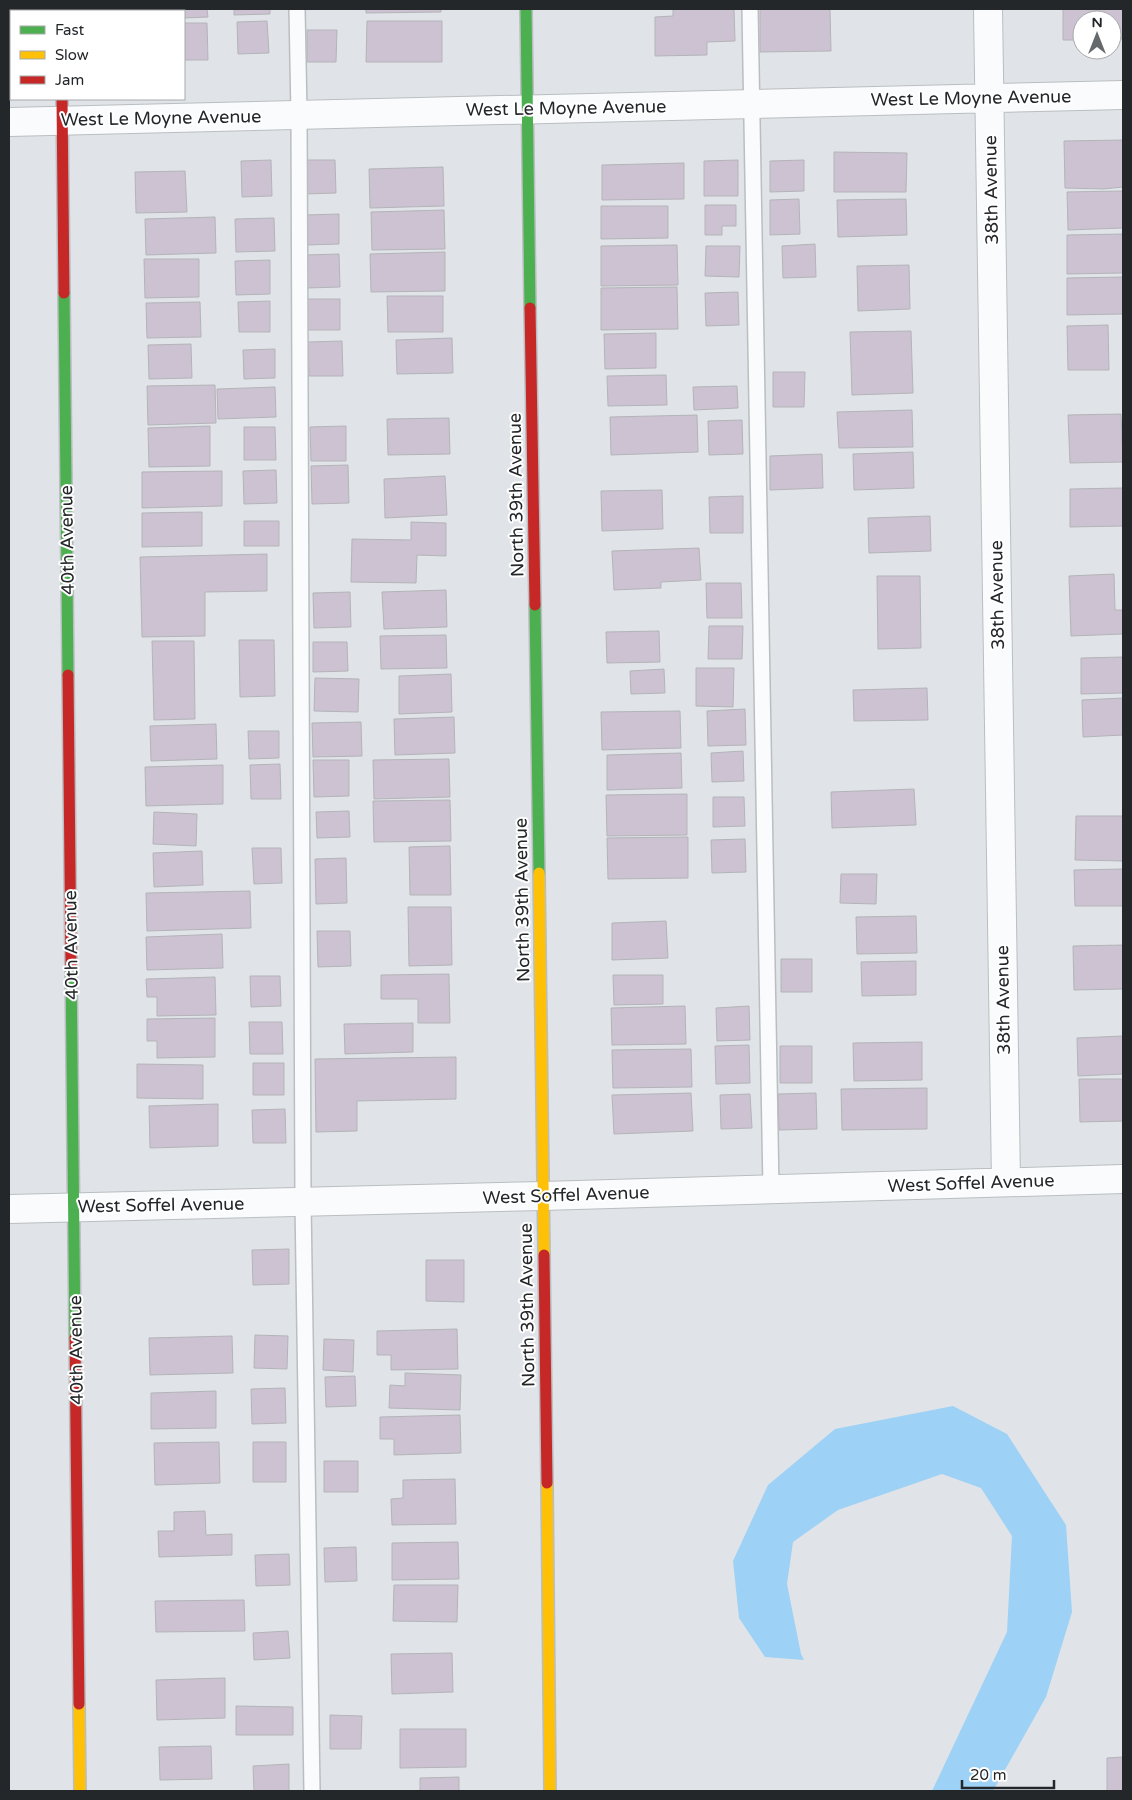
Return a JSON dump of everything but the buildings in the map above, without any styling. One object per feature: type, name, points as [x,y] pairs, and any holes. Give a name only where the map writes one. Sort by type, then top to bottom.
[{"type":"street","name":"North 39th Avenue","points":[[526,9],[550,1791]]},
{"type":"street","name":"38th Avenue","points":[[988,9],[1006,1182]]},
{"type":"street","name":"West Le Moyne Avenue","points":[[9,122],[62,110],[299,114],[1123,95]]},
{"type":"street","name":"40th Avenue","points":[[62,110],[80,1791]]},
{"type":"street","name":"West Soffel Avenue","points":[[9,1209],[543,1196],[1123,1178]]},
{"type":"lane","points":[[297,9],[304,1202],[312,1791]]},
{"type":"lane","points":[[750,9],[771,1189]]},
{"type":"water","points":[[953,1406],[1007,1434],[1066,1525],[1072,1612],[1046,1697],[993,1791],[932,1791],[1007,1632],[1012,1536],[981,1488],[942,1474],[838,1510],[793,1542],[787,1584],[801,1654],[804,1660],[765,1657],[739,1618],[733,1561],[768,1485],[835,1429]]},
{"type":"traffic: fast","points":[[526,9],[530,308]]},
{"type":"traffic: fast","points":[[64,293],[68,675]]},
{"type":"traffic: fast","points":[[535,605],[539,873]]},
{"type":"traffic: fast","points":[[71,965],[75,1338]]},
{"type":"traffic: slow","points":[[539,873],[544,1255]]},
{"type":"traffic: slow","points":[[547,1483],[550,1791]]},
{"type":"traffic: slow","points":[[79,1704],[80,1791]]},
{"type":"traffic: jam","points":[[62,100],[64,293]]},
{"type":"traffic: jam","points":[[530,308],[535,605]]},
{"type":"traffic: jam","points":[[68,675],[71,965]]},
{"type":"traffic: jam","points":[[544,1255],[547,1483]]},
{"type":"traffic: jam","points":[[75,1338],[79,1704]]}]
